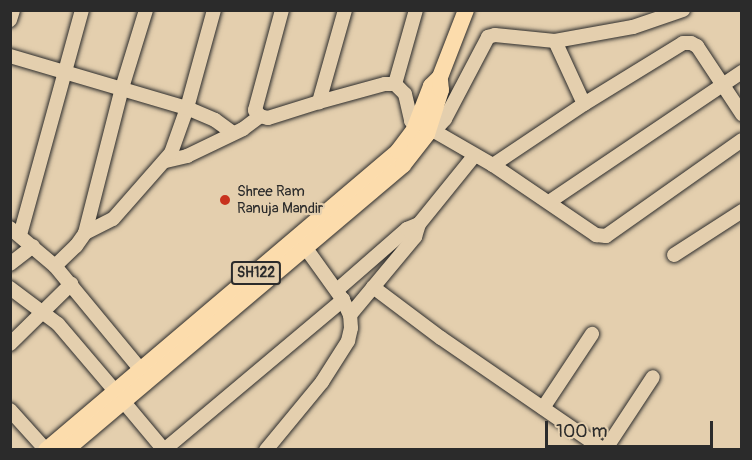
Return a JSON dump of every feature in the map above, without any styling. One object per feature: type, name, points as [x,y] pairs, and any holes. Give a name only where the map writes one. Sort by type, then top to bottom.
[{"type":"main road","name":"SH122","points":[[46,450],[119,396],[302,242],[403,165],[425,130],[441,90],[440,77],[466,10]]},
{"type":"main road","name":"SH122","points":[[66,450],[119,396]]},
{"type":"street","points":[[10,20],[13,10]]},
{"type":"street","points":[[82,10],[15,231],[55,266],[145,375]]},
{"type":"street","points":[[55,266],[76,246],[85,233],[122,88],[146,10]]},
{"type":"street","points":[[85,233],[113,219],[166,161],[187,108],[214,10]]},
{"type":"street","points":[[282,10],[255,104],[255,110],[260,116],[268,118],[385,84],[395,84],[405,94],[408,114],[425,130],[493,165],[596,235],[606,236],[741,140]]},
{"type":"street","points":[[319,102],[345,10]]},
{"type":"street","points":[[395,84],[416,10]]},
{"type":"street","points":[[425,130],[451,108],[488,37],[495,35],[555,41],[633,27],[683,10]]},
{"type":"street","points":[[555,41],[584,104]]},
{"type":"street","points":[[493,165],[584,104],[682,43],[697,46],[741,114]]},
{"type":"street","points":[[10,56],[187,108],[216,120],[233,134]]},
{"type":"street","points":[[549,202],[741,72]]},
{"type":"street","points":[[166,161],[187,156],[233,134],[260,116]]},
{"type":"street","points":[[350,315],[415,237],[419,224],[474,156]]},
{"type":"street","points":[[674,255],[741,211]]},
{"type":"street","points":[[10,288],[58,324],[164,450],[340,295],[407,229],[419,224]]},
{"type":"street","points":[[266,450],[322,382],[348,341],[350,315],[340,295],[302,242]]},
{"type":"street","points":[[10,264],[33,246]]},
{"type":"street","points":[[10,344],[71,284]]},
{"type":"street","points":[[373,287],[441,338],[604,450],[653,377]]},
{"type":"street","points":[[543,408],[592,334]]},
{"type":"street","points":[[10,410],[46,450]]},
{"type":"place","name":"Shree Ram Ranuja Mandir","points":[[225,200]]}]
